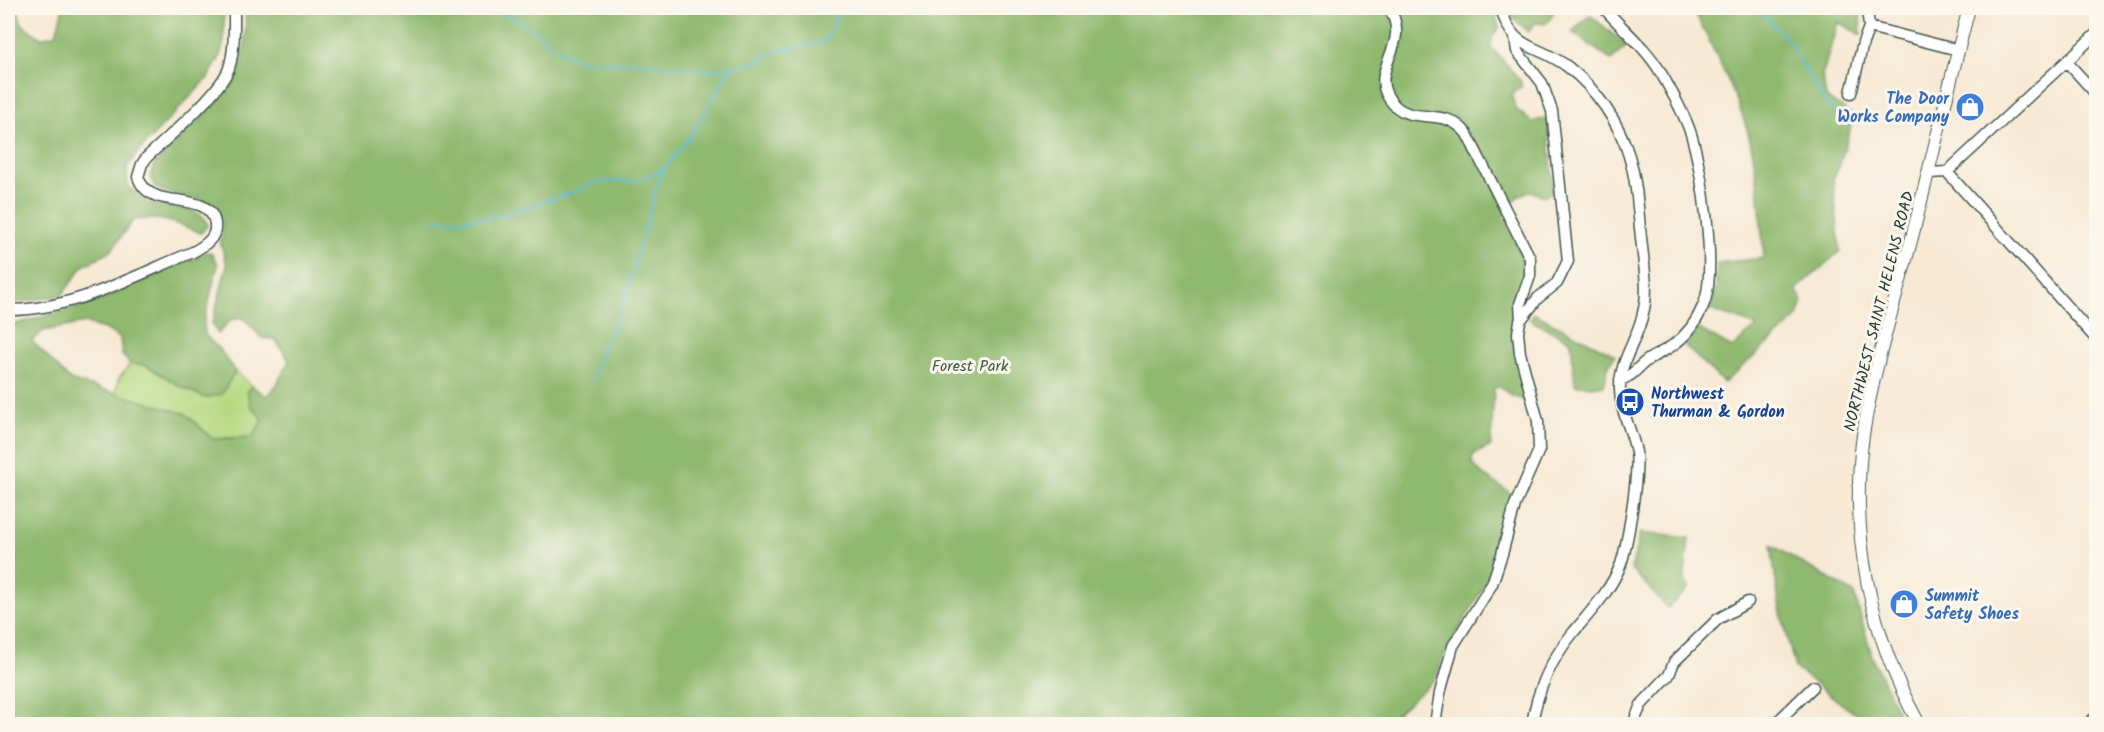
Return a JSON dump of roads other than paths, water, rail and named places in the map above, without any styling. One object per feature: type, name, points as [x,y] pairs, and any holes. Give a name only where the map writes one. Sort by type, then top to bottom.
[{"type":"main road","name":"NORTHWEST SAINT HELENS ROAD","points":[[1919,724],[1896,678],[1867,586],[1860,522],[1860,476],[1864,434],[1874,384],[1969,8]]},
{"type":"street","points":[[8,310],[64,304],[90,295],[194,252],[212,237],[215,232],[215,221],[204,207],[190,201],[154,195],[144,188],[138,177],[147,157],[203,102],[226,75],[234,44],[234,8]]},
{"type":"street","points":[[1389,8],[1396,25],[1396,42],[1387,61],[1383,77],[1388,98],[1405,113],[1414,116],[1446,118],[1461,126],[1467,134],[1530,258],[1530,276],[1520,304],[1521,320]]},
{"type":"street","points":[[1501,8],[1508,29],[1515,38],[1561,62],[1585,83],[1614,122],[1629,155],[1636,187],[1646,293],[1644,313],[1623,366],[1620,380],[1621,403],[1636,456],[1625,550],[1609,589],[1571,635],[1549,669],[1540,691],[1532,724]]},
{"type":"street","points":[[1604,8],[1638,43],[1660,71],[1680,108],[1691,135],[1700,175],[1710,266],[1703,308],[1687,331],[1674,345],[1646,360],[1632,375],[1620,380]]},
{"type":"street","points":[[1851,93],[1869,27],[1867,8]]},
{"type":"street","points":[[1869,27],[1958,50]]},
{"type":"street","points":[[1928,173],[1947,172],[2097,34]]},
{"type":"street","points":[[1435,724],[1440,693],[1453,646],[1491,584],[1502,554],[1515,505],[1539,450],[1538,421],[1519,345],[1519,325],[1538,298],[1557,283],[1565,270],[1568,253],[1552,111],[1542,83],[1517,51],[1515,38]]},
{"type":"street","points":[[2067,62],[2097,94]]},
{"type":"street","points":[[1947,172],[2097,339]]},
{"type":"street","points":[[1633,724],[1641,705],[1669,675],[1674,662],[1718,619],[1748,602]]},
{"type":"street","points":[[1775,724],[1813,687]]},
{"type":"street","points":[[2088,724],[2097,717]]},
{"type":"waterway","points":[[489,8],[516,19],[541,35],[550,47],[584,61],[643,63],[710,71],[753,63],[778,51],[825,42],[841,8]]},
{"type":"waterway","points":[[1758,8],[1789,42],[1824,101],[1848,127]]},
{"type":"waterway","points":[[593,382],[600,354],[621,312],[656,189],[664,169],[692,134],[731,69]]},
{"type":"waterway","points":[[432,218],[446,221],[500,216],[574,192],[596,182],[639,181],[663,169]]},
{"type":"place","name":"The Door Works Company","points":[[1970,107]]},
{"type":"place","name":"Northwest Thurman & Gordon","points":[[1630,402]]},
{"type":"place","name":"Summit Safety Shoes","points":[[1904,604]]},
{"type":"park label","name":"Forest Park","points":[[970,365]]}]
